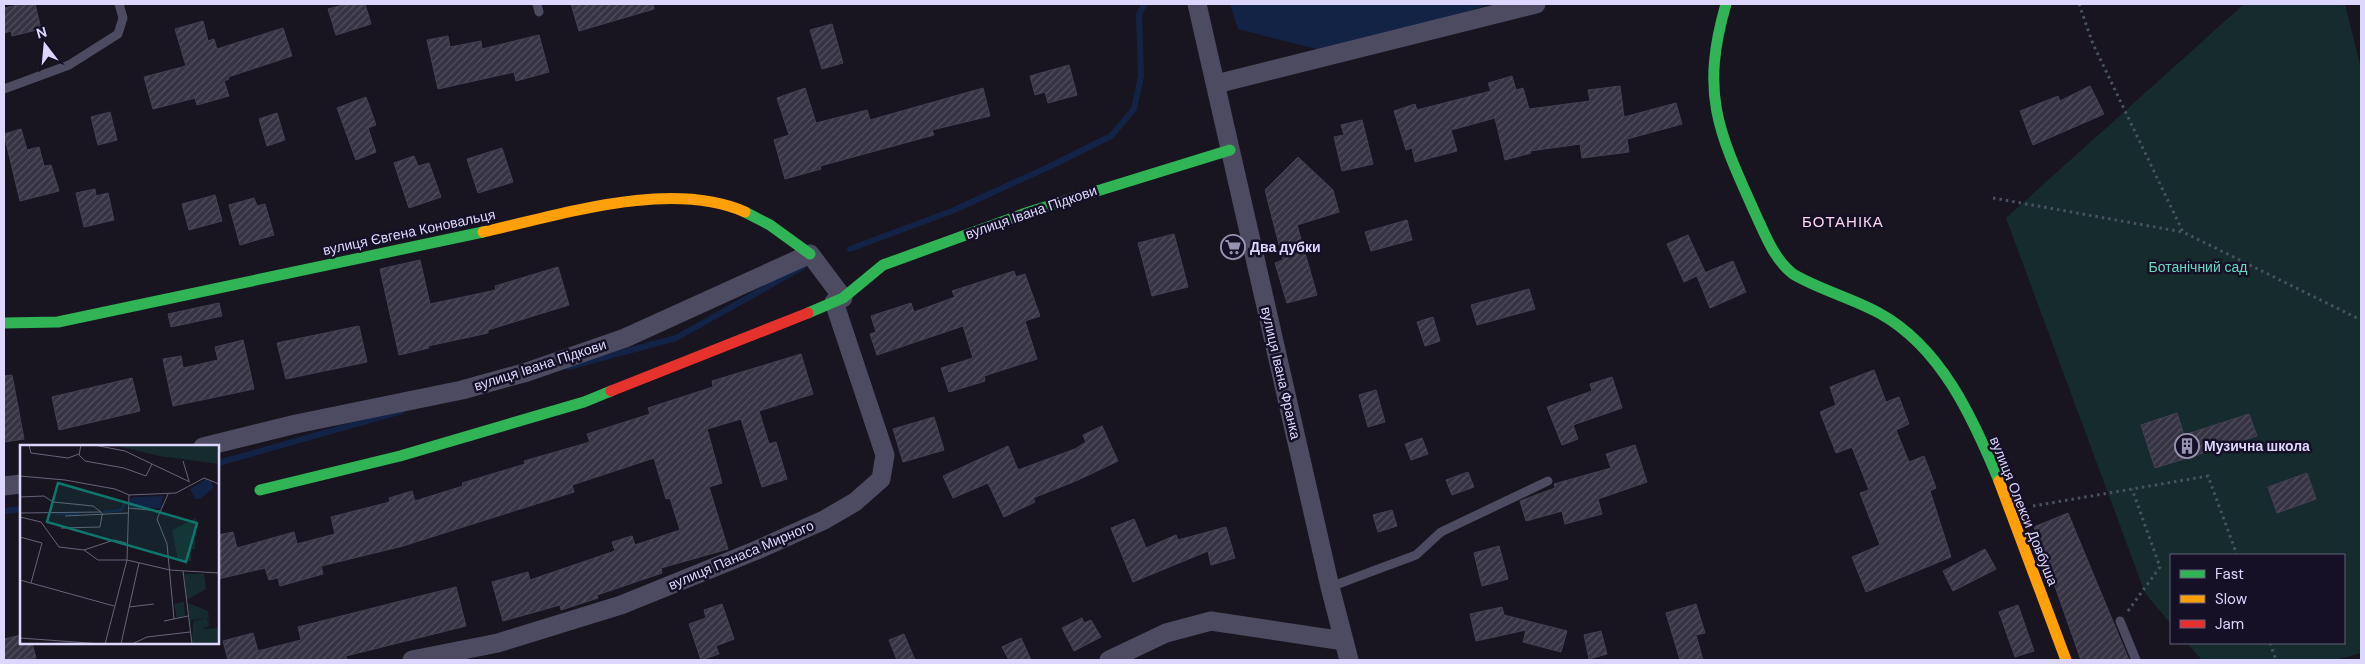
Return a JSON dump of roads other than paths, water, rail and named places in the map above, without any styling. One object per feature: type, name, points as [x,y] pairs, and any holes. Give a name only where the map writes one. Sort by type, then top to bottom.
[{"type":"street","name":"вулиця Івана Франка","points":[[1197,4],[1330,587],[1349,660]]},
{"type":"street","points":[[1216,84],[1536,4]]},
{"type":"street","name":"вулиця Олекси Довбуша","points":[[1726,4],[1713,52],[1712,84],[1715,117],[1728,152],[1774,252],[1788,270],[1812,283],[1869,307],[1898,323],[1922,346],[1941,369],[1991,461],[2066,660]]},
{"type":"street","name":"вулиця Івана Підкови","points":[[260,490],[400,456],[584,402],[716,351],[839,300],[883,264],[1037,209],[1230,150]]},
{"type":"street","name":"вулиця Євгена Коновальця","points":[[4,323],[58,322],[608,205],[655,199],[696,200],[737,209],[771,226],[810,254]]},
{"type":"street","points":[[810,254],[839,300]]},
{"type":"street","name":"вулиця Івана Підкови","points":[[207,445],[296,424],[462,390],[527,372],[625,338],[810,254]]},
{"type":"street","name":"вулиця Панаса Мирного","points":[[412,660],[498,643],[621,605],[757,550],[824,520],[855,502],[881,479],[885,455],[839,300]]},
{"type":"street","points":[[4,486],[20,484]]},
{"type":"street","points":[[1109,660],[1166,633],[1211,621],[1344,641]]},
{"type":"lane","points":[[4,89],[69,65],[118,34],[123,18],[119,4]]},
{"type":"lane","points":[[1330,587],[1416,555],[1441,532],[1548,482]]},
{"type":"lane","points":[[2120,621],[2136,660]]},
{"type":"water","points":[[1230,4],[1491,4],[1332,53],[1238,29]]},
{"type":"waterway","points":[[850,249],[952,211],[1111,136],[1134,109],[1141,76],[1139,15],[1144,4]]},
{"type":"waterway","points":[[568,367],[676,338],[803,267]]},
{"type":"waterway","points":[[219,463],[402,411]]},
{"type":"waterway","points":[[4,511],[20,509]]},
{"type":"place","name":"Два дубки","points":[[1233,247]]},
{"type":"place","name":"Музична школа","points":[[2187,446]]},
{"type":"district","name":"БОТАНІКА","points":[[1843,222]]},
{"type":"park label","name":"Ботанічний сад","points":[[2198,267]]}]
